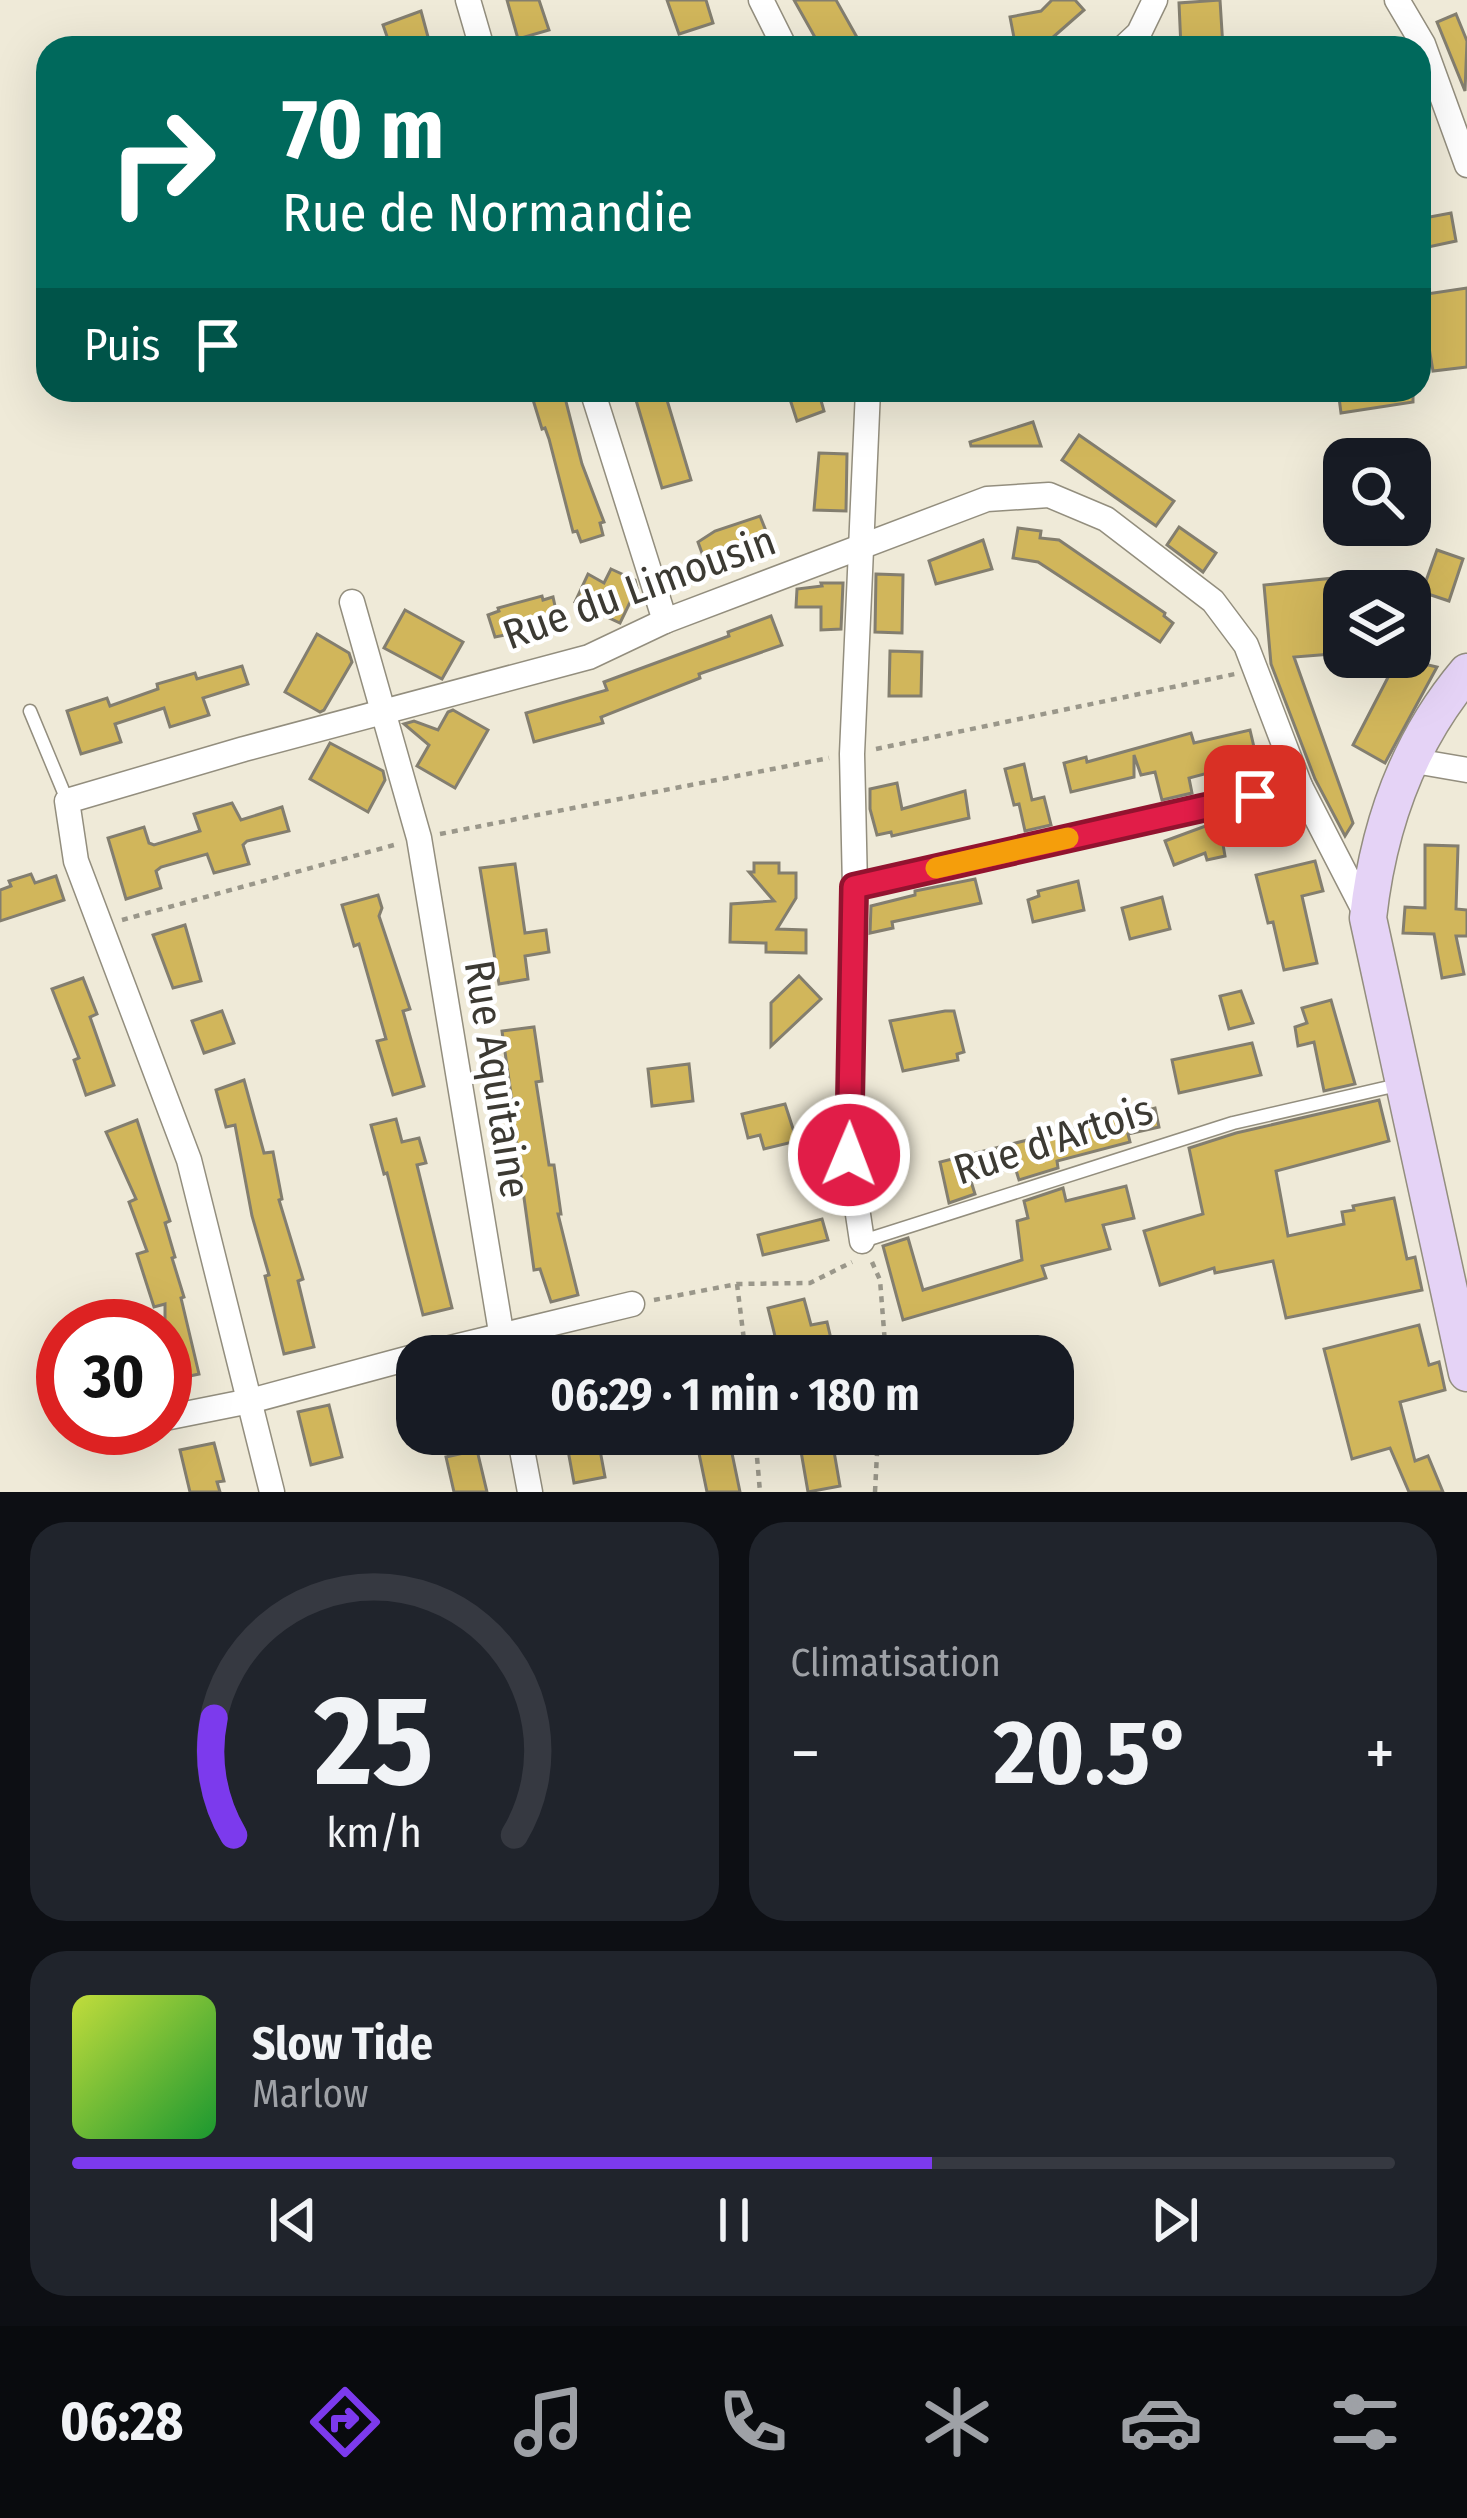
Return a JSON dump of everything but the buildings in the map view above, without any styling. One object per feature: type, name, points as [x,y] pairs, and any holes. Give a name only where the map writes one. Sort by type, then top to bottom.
[{"type":"street","points":[[468,0],[478,36]]},
{"type":"street","points":[[761,0],[778,36]]},
{"type":"street","points":[[1136,36],[1155,0]]},
{"type":"street","points":[[1397,0],[1418,36]]},
{"type":"street","points":[[1431,66],[1467,166]]},
{"type":"street","points":[[596,402],[665,621]]},
{"type":"street","points":[[865,1248],[849,1155],[852,754],[867,402]]},
{"type":"street","name":"Rue du Limousin","points":[[67,801],[589,657],[665,621],[988,499],[1049,495],[1106,519],[1214,601],[1246,645],[1300,786],[1368,918]]},
{"type":"street","name":"Rue Aquitaine","points":[[352,602],[419,838],[501,1335]]},
{"type":"street","points":[[1467,672],[1427,726],[1409,760],[1375,856],[1368,918],[1467,1373]]},
{"type":"street","points":[[1409,760],[1467,770]]},
{"type":"street","points":[[854,887],[1300,786]]},
{"type":"street","points":[[67,801],[76,861],[189,1160],[272,1492]]},
{"type":"street","points":[[534,1335],[632,1304]]},
{"type":"street","points":[[192,1413],[396,1362]]},
{"type":"street","points":[[523,1455],[530,1492]]},
{"type":"lane","points":[[30,711],[67,801]]},
{"type":"lane","name":"Rue d'Artois","points":[[865,1248],[1233,1123],[1403,1084]]},
{"type":"path","points":[[99,926],[419,838],[1256,669]]},
{"type":"path","points":[[632,1304],[736,1284],[810,1282],[865,1248],[880,1280],[884,1335]]},
{"type":"path","points":[[736,1284],[743,1335]]},
{"type":"path","points":[[757,1455],[760,1492]]},
{"type":"path","points":[[875,1492],[877,1455]]},
{"type":"slow traffic","points":[[936,868],[1068,838]]},
{"type":"route","points":[[849,1155],[854,887],[1255,796]]}]
